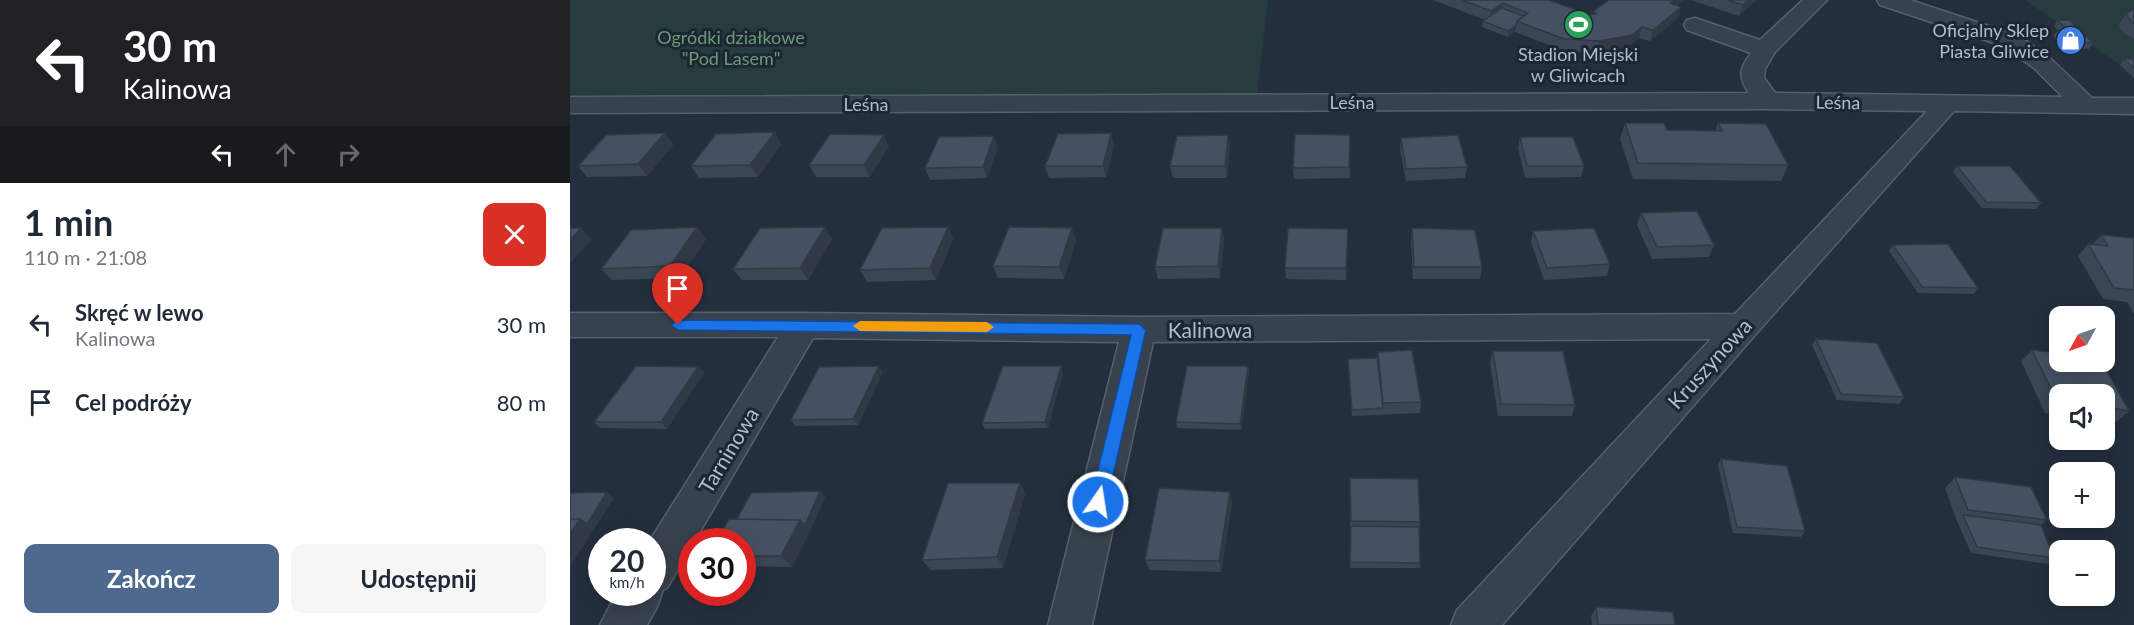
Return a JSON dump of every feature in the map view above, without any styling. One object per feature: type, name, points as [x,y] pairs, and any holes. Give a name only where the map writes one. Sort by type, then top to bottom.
[{"type":"street","points":[[1767,101],[1752,78],[1752,66],[1765,50],[1816,0]]},
{"type":"street","points":[[1888,0],[2011,40],[2042,63],[2085,105]]},
{"type":"street","points":[[1695,25],[1765,50]]},
{"type":"street","name":"Leśna","points":[[570,105],[1767,101],[2134,106]]},
{"type":"street","name":"Kruszynowa","points":[[1473,625],[1948,103]]},
{"type":"street","name":"Kalinowa","points":[[570,325],[803,325],[1139,330],[1743,326]]},
{"type":"street","name":"Tarninowa","points":[[666,551],[803,325]]},
{"type":"street","points":[[1070,625],[1139,330]]},
{"type":"street","points":[[622,625],[634,606]]},
{"type":"green space","name":"Ogródki działkowe \"Pod Lasem\"","points":[[570,0],[1268,0],[1257,93],[570,95]]},
{"type":"green space","points":[[2025,0],[2134,0],[2134,65],[2120,65]]},
{"type":"building","points":[[1462,0],[1549,0],[1574,9],[1578,15],[1596,14],[1594,11],[1609,0],[1674,0],[1670,3],[1681,7],[1653,30],[1642,27],[1632,35],[1599,41],[1564,39],[1517,21],[1528,13],[1503,3],[1491,11]]},
{"type":"building","points":[[1728,0],[1748,0],[1743,5]]},
{"type":"building","points":[[1502,8],[1523,16],[1517,21],[1516,26],[1508,31],[1483,21]]},
{"type":"building","points":[[2134,9],[2134,23],[2128,18],[2127,13]]},
{"type":"building","points":[[2057,20],[2069,20],[2093,43],[2069,42],[2057,30],[2068,30]]},
{"type":"building","points":[[2124,59],[2134,59],[2134,68]]},
{"type":"building","points":[[1625,123],[1664,123],[1667,130],[1722,131],[1718,123],[1766,124],[1788,165],[1638,163]]},
{"type":"building","points":[[775,132],[750,165],[691,166],[716,134]]},
{"type":"building","points":[[665,133],[638,164],[578,166],[606,135]]},
{"type":"building","points":[[1111,133],[1103,166],[1045,166],[1058,134]]},
{"type":"building","points":[[830,134],[884,135],[864,165],[809,165]]},
{"type":"building","points":[[1295,134],[1350,135],[1349,167],[1293,168]]},
{"type":"building","points":[[1228,135],[1225,166],[1170,166],[1177,136]]},
{"type":"building","points":[[1458,135],[1467,167],[1406,169],[1401,138]]},
{"type":"building","points":[[994,136],[983,167],[925,168],[939,137]]},
{"type":"building","points":[[1520,137],[1573,137],[1584,166],[1527,166]]},
{"type":"building","points":[[1957,166],[2010,166],[2041,203],[1986,202]]},
{"type":"building","points":[[1697,211],[1714,245],[1657,247],[1641,213]]},
{"type":"building","points":[[697,227],[670,266],[601,269],[631,230]]},
{"type":"building","points":[[825,227],[800,268],[733,269],[760,228]]},
{"type":"building","points":[[948,227],[930,268],[860,270],[882,228]]},
{"type":"building","points":[[1009,227],[1072,228],[1059,267],[993,266]]},
{"type":"building","points":[[570,228],[581,228],[570,240]]},
{"type":"building","points":[[1163,228],[1222,228],[1218,266],[1155,267]]},
{"type":"building","points":[[1288,228],[1348,229],[1346,268],[1285,268]]},
{"type":"building","points":[[1412,228],[1475,230],[1482,267],[1414,267]]},
{"type":"building","points":[[1594,228],[1610,264],[1547,268],[1533,231]]},
{"type":"building","points":[[2101,235],[2134,238],[2134,290],[2114,288],[2088,244],[2108,246]]},
{"type":"building","points":[[1948,244],[1978,288],[1922,287],[1893,245]]},
{"type":"building","points":[[1816,339],[1877,343],[1904,397],[1841,394]]},
{"type":"building","points":[[1412,350],[1421,402],[1383,403],[1378,352]]},
{"type":"building","points":[[2032,350],[2049,352],[2049,372],[2108,372],[2114,384],[2049,384]]},
{"type":"building","points":[[1493,351],[1563,351],[1575,405],[1501,404]]},
{"type":"building","points":[[1377,358],[1383,408],[1352,410],[1348,359]]},
{"type":"building","points":[[636,366],[698,367],[661,422],[594,422]]},
{"type":"building","points":[[879,366],[853,419],[791,420],[819,367]]},
{"type":"building","points":[[1003,366],[1061,366],[1045,422],[982,423]]},
{"type":"building","points":[[1187,366],[1248,366],[1240,424],[1176,422]]},
{"type":"building","points":[[2115,386],[2129,411],[2115,409]]},
{"type":"building","points":[[1721,459],[1787,466],[1805,531],[1737,527]]},
{"type":"building","points":[[1955,477],[2031,487],[2047,520],[1968,510]]},
{"type":"building","points":[[1350,478],[1418,479],[1420,522],[1351,521]]},
{"type":"building","points":[[948,483],[1020,483],[997,557],[922,560]]},
{"type":"building","points":[[1159,488],[1230,492],[1219,561],[1145,560]]},
{"type":"building","points":[[820,491],[805,525],[800,520],[737,519],[751,493]]},
{"type":"building","points":[[607,492],[587,524],[580,519],[570,519],[570,493]]},
{"type":"building","points":[[1963,515],[2041,525],[2049,545],[2049,557],[1977,547]]},
{"type":"building","points":[[570,519],[580,519],[570,534]]},
{"type":"building","points":[[729,519],[800,520],[781,556],[756,556],[756,528],[724,528]]},
{"type":"building","points":[[1351,526],[1419,527],[1420,563],[1350,562]]},
{"type":"building","points":[[1596,607],[1673,612],[1675,625],[1598,625]]},
{"type":"slow traffic","points":[[860,326],[987,327]]},
{"type":"place","name":"Stadion Miejski w Gliwicach","points":[[1578,25]]},
{"type":"place","name":"Oficjalny Sklep Piasta Gliwice","points":[[2070,40]]},
{"type":"route","points":[[678,325],[1139,330],[1098,502]]}]
